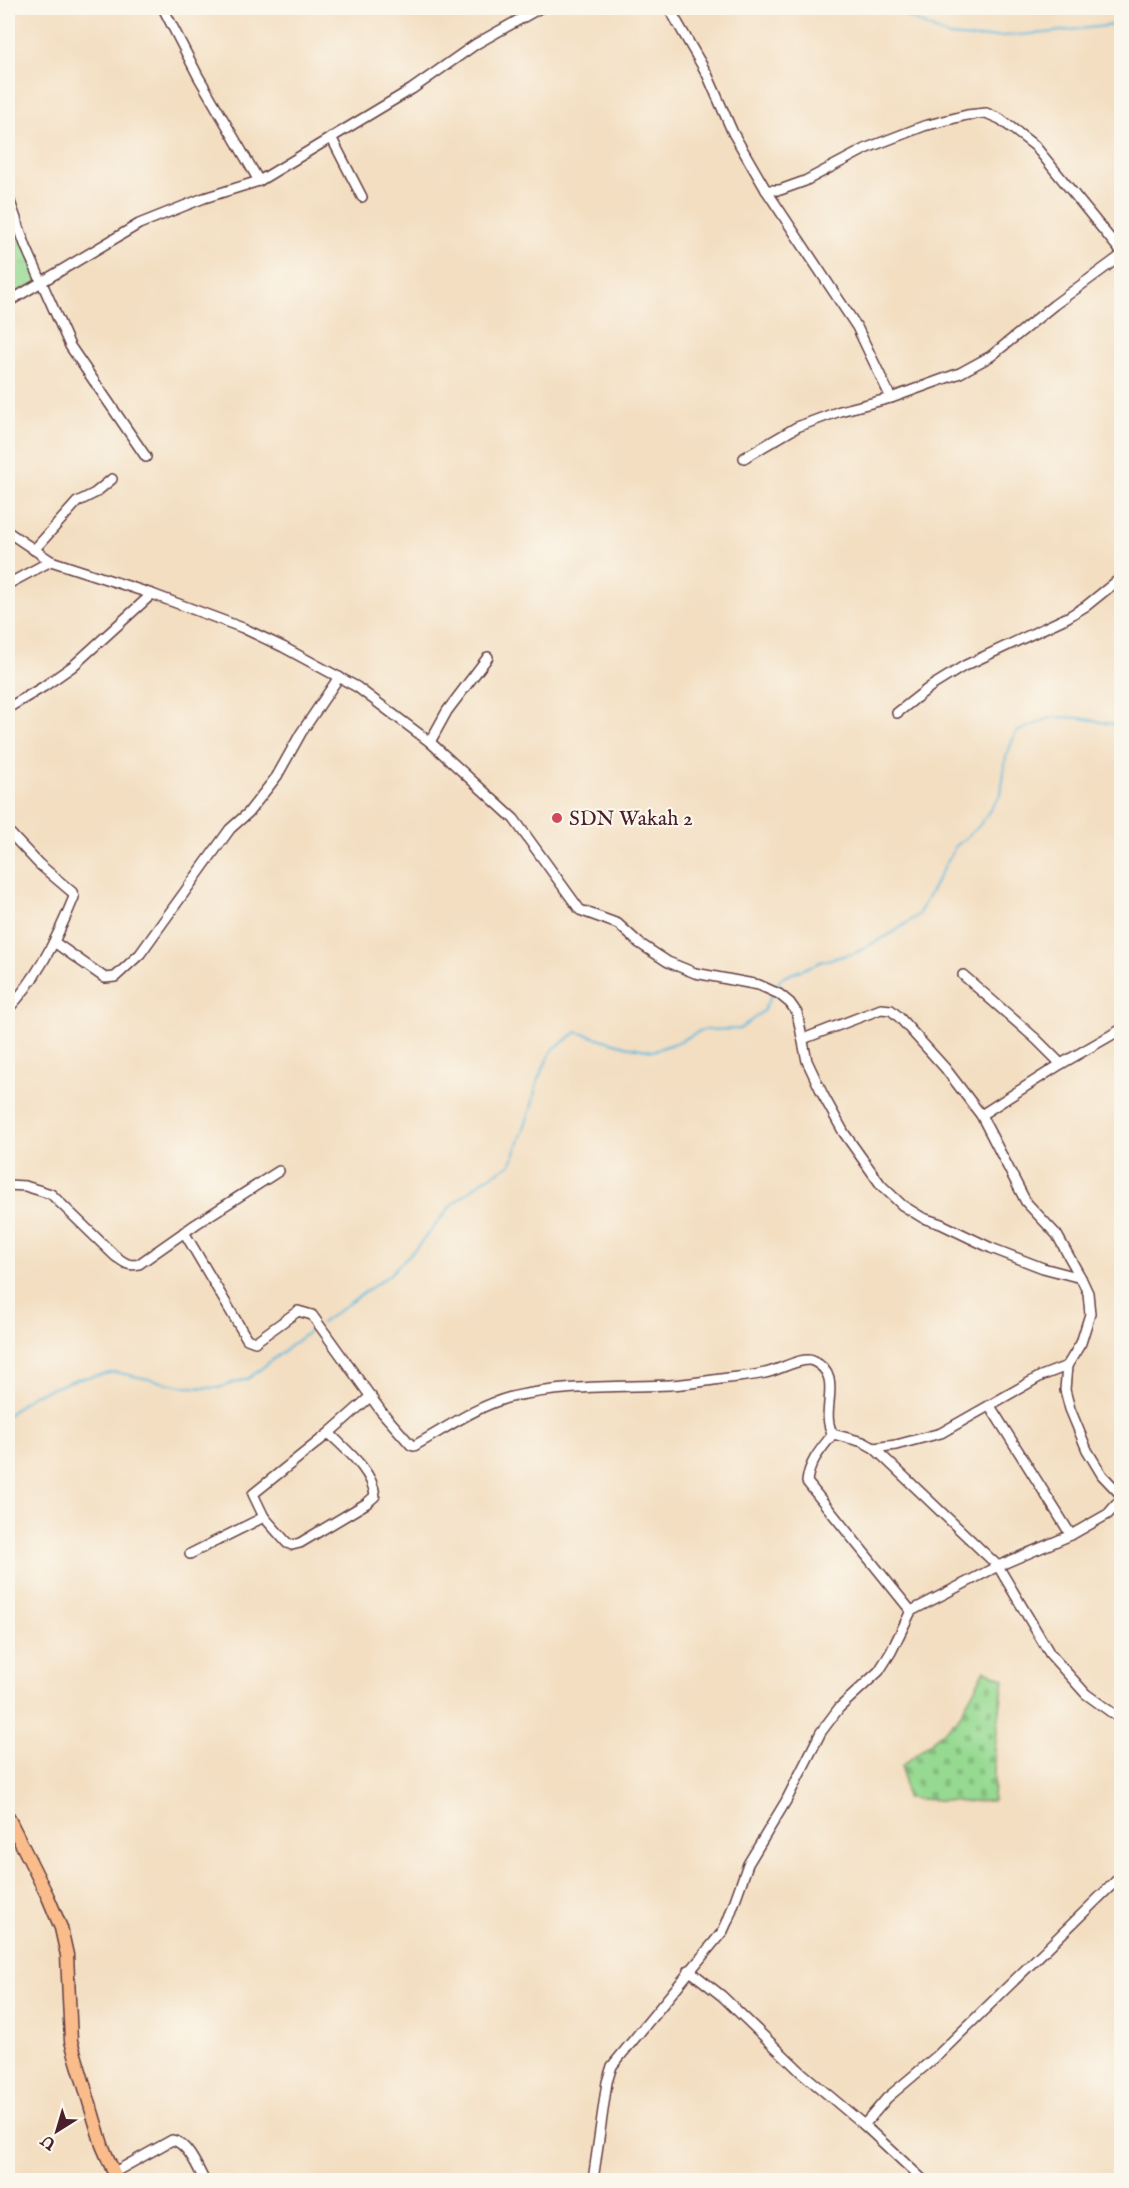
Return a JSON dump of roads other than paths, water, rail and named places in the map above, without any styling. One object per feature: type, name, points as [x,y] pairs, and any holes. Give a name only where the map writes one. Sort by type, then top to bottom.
[{"type":"main road","points":[[8,1816],[61,1928],[67,1954],[71,2041],[102,2145],[115,2177]]},
{"type":"street","points":[[164,8],[198,76],[258,181]]},
{"type":"street","points":[[8,302],[139,224],[204,198],[258,181],[412,89],[476,44],[540,8]]},
{"type":"street","points":[[669,8],[706,74],[733,133],[766,190],[857,327],[891,398]]},
{"type":"street","points":[[744,458],[797,427],[840,411],[891,398],[960,373],[991,356],[1122,254],[1035,146],[1000,119],[986,113],[967,115],[924,126],[867,148],[805,181],[780,190],[766,190]]},
{"type":"street","points":[[332,137],[362,197]]},
{"type":"street","points":[[8,183],[9,199],[40,282],[70,346],[146,457]]},
{"type":"street","points":[[34,550],[77,502],[95,493],[112,479]]},
{"type":"street","points":[[8,532],[51,561],[152,594],[243,628],[339,677],[369,696],[430,742],[514,819],[580,910],[618,924],[650,952],[668,962],[695,973],[759,985],[779,993],[790,1003],[797,1013],[807,1061],[844,1133],[881,1185],[902,1205],[923,1218],[991,1248],[1043,1268],[1081,1278]]},
{"type":"street","points":[[8,584],[51,561]]},
{"type":"street","points":[[897,713],[930,687],[964,666],[1012,641],[1068,617],[1086,606],[1122,577]]},
{"type":"street","points":[[8,708],[73,666],[152,594]]},
{"type":"street","points":[[430,742],[447,711],[488,657]]},
{"type":"street","points":[[54,942],[105,978],[115,977],[123,971],[140,954],[230,829],[248,813],[276,776],[301,733],[339,677]]},
{"type":"street","points":[[8,831],[39,864],[72,892],[74,897],[54,942],[30,983],[8,1009]]},
{"type":"street","points":[[963,975],[1036,1039],[1060,1064]]},
{"type":"street","points":[[593,2181],[607,2082],[612,2066],[723,1931],[748,1864],[786,1801],[821,1732],[838,1708],[879,1671],[911,1611],[998,1566],[1071,1535],[1108,1514],[1122,1497],[1101,1475],[1087,1450],[1070,1409],[1065,1390],[1067,1366],[1081,1343],[1090,1314],[1088,1293],[1057,1235],[1026,1202],[981,1115],[945,1068],[891,1010],[881,1009],[803,1038]]},
{"type":"street","points":[[981,1115],[1060,1064],[1122,1029]]},
{"type":"street","points":[[8,1185],[25,1186],[51,1194],[127,1265],[139,1264],[279,1170]]},
{"type":"street","points":[[184,1232],[247,1339],[255,1342],[293,1313],[307,1312],[321,1326],[408,1443],[414,1446],[494,1403],[512,1397],[591,1386],[673,1384],[755,1375],[811,1360],[824,1368],[830,1380],[831,1395],[827,1418],[828,1426],[833,1434],[863,1442],[874,1448],[998,1566],[1050,1654],[1086,1694],[1122,1720]]},
{"type":"street","points":[[874,1448],[896,1445],[941,1433],[1041,1376],[1067,1366]]},
{"type":"street","points":[[329,1433],[373,1483],[375,1496],[358,1509],[300,1543],[292,1545],[280,1537],[264,1517],[253,1494],[371,1396]]},
{"type":"street","points":[[990,1406],[1071,1535]]},
{"type":"street","points":[[833,1434],[808,1470],[807,1482],[911,1611]]},
{"type":"street","points":[[190,1554],[264,1517]]},
{"type":"street","points":[[864,2125],[887,2098],[938,2055],[1122,1875]]},
{"type":"street","points":[[689,1970],[722,1996],[801,2072],[864,2125],[923,2181]]},
{"type":"street","points":[[115,2177],[172,2139],[177,2140],[185,2148],[204,2181]]},
{"type":"waterway","points":[[894,8],[948,36],[975,38],[1122,24]]},
{"type":"waterway","points":[[776,988],[781,978],[823,961],[855,953],[894,932],[918,915],[955,847],[979,826],[1001,794],[1006,757],[1016,732],[1053,717],[1081,718],[1116,725],[1122,723]]},
{"type":"waterway","points":[[321,1323],[389,1275],[418,1246],[451,1206],[482,1181],[511,1164],[531,1109],[538,1079],[552,1050],[577,1032],[625,1046],[653,1051],[702,1030],[740,1029],[763,1011],[773,993]]},
{"type":"waterway","points":[[8,1415],[31,1396],[77,1379],[115,1372],[186,1387],[218,1388],[249,1378],[316,1326]]},
{"type":"place","name":"SDN Wakah 2","points":[[557,818]]}]
